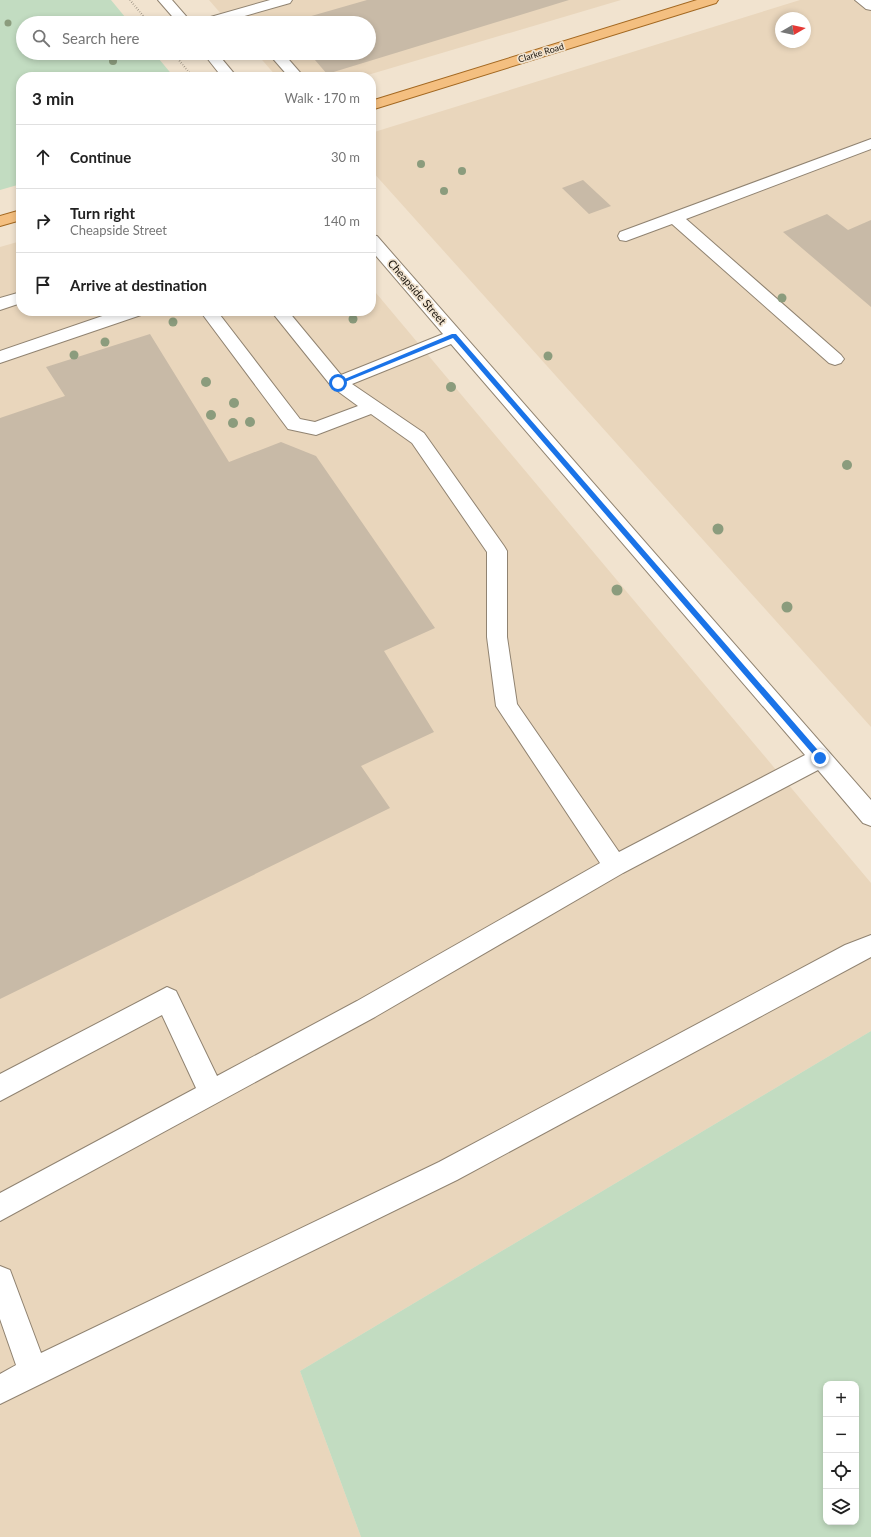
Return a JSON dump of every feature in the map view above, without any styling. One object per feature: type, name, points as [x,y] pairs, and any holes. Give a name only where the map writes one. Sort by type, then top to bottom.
[{"type":"main road","name":"Clarke Road","points":[[376,104],[711,0]]},
{"type":"main road","points":[[0,221],[16,216]]},
{"type":"street","points":[[165,0],[179,16]]},
{"type":"street","points":[[247,16],[282,0]]},
{"type":"street","points":[[862,0],[871,6]]},
{"type":"street","points":[[216,60],[226,72]]},
{"type":"street","points":[[281,60],[292,72]]},
{"type":"street","points":[[626,236],[871,144]]},
{"type":"street","points":[[675,218],[835,359]]},
{"type":"street","name":"Cheapside Street","points":[[376,246],[871,816]]},
{"type":"street","points":[[0,304],[16,299]]},
{"type":"street","points":[[0,357],[120,316]]},
{"type":"street","points":[[212,316],[294,424],[316,429],[372,408]]},
{"type":"street","points":[[283,316],[338,383],[372,408],[418,438],[497,551],[497,637],[507,706],[615,866]]},
{"type":"street","points":[[338,383],[454,336]]},
{"type":"street","points":[[0,1208],[366,1009],[615,866],[820,758]]},
{"type":"street","points":[[0,1390],[33,1372],[448,1171],[854,953],[871,946]]},
{"type":"street","points":[[0,1088],[167,1000],[212,1093]]},
{"type":"street","points":[[0,1280],[33,1372]]},
{"type":"path","points":[[130,0],[143,16]]},
{"type":"path","points":[[179,60],[189,72]]},
{"type":"shaded area","points":[[209,0],[621,0],[376,73],[273,72],[262,60],[376,60],[376,16],[223,16]]},
{"type":"shaded area","points":[[800,0],[871,0],[871,727],[376,176],[376,131]]},
{"type":"shaded area","points":[[16,242],[16,316],[376,316],[376,293],[871,883],[871,1031],[300,1371],[361,1537],[0,1537],[0,247]]},
{"type":"green space","points":[[0,0],[111,0],[124,16],[16,16],[16,60],[160,60],[170,72],[16,72],[16,185],[0,190]]},
{"type":"green space","points":[[871,1031],[871,1537],[361,1537],[300,1371]]},
{"type":"building","points":[[367,0],[569,0],[376,59],[376,16],[311,16]]},
{"type":"building","points":[[315,60],[373,60],[334,72],[325,72]]},
{"type":"building","points":[[583,180],[611,206],[589,214],[562,188]]},
{"type":"building","points":[[827,214],[848,230],[871,220],[871,307],[783,232]]},
{"type":"building","points":[[150,334],[229,462],[281,442],[316,456],[435,628],[384,651],[434,732],[361,766],[390,808],[0,999],[0,418],[65,396],[46,367]]},
{"type":"route","points":[[338,383],[454,336],[820,758]]}]
